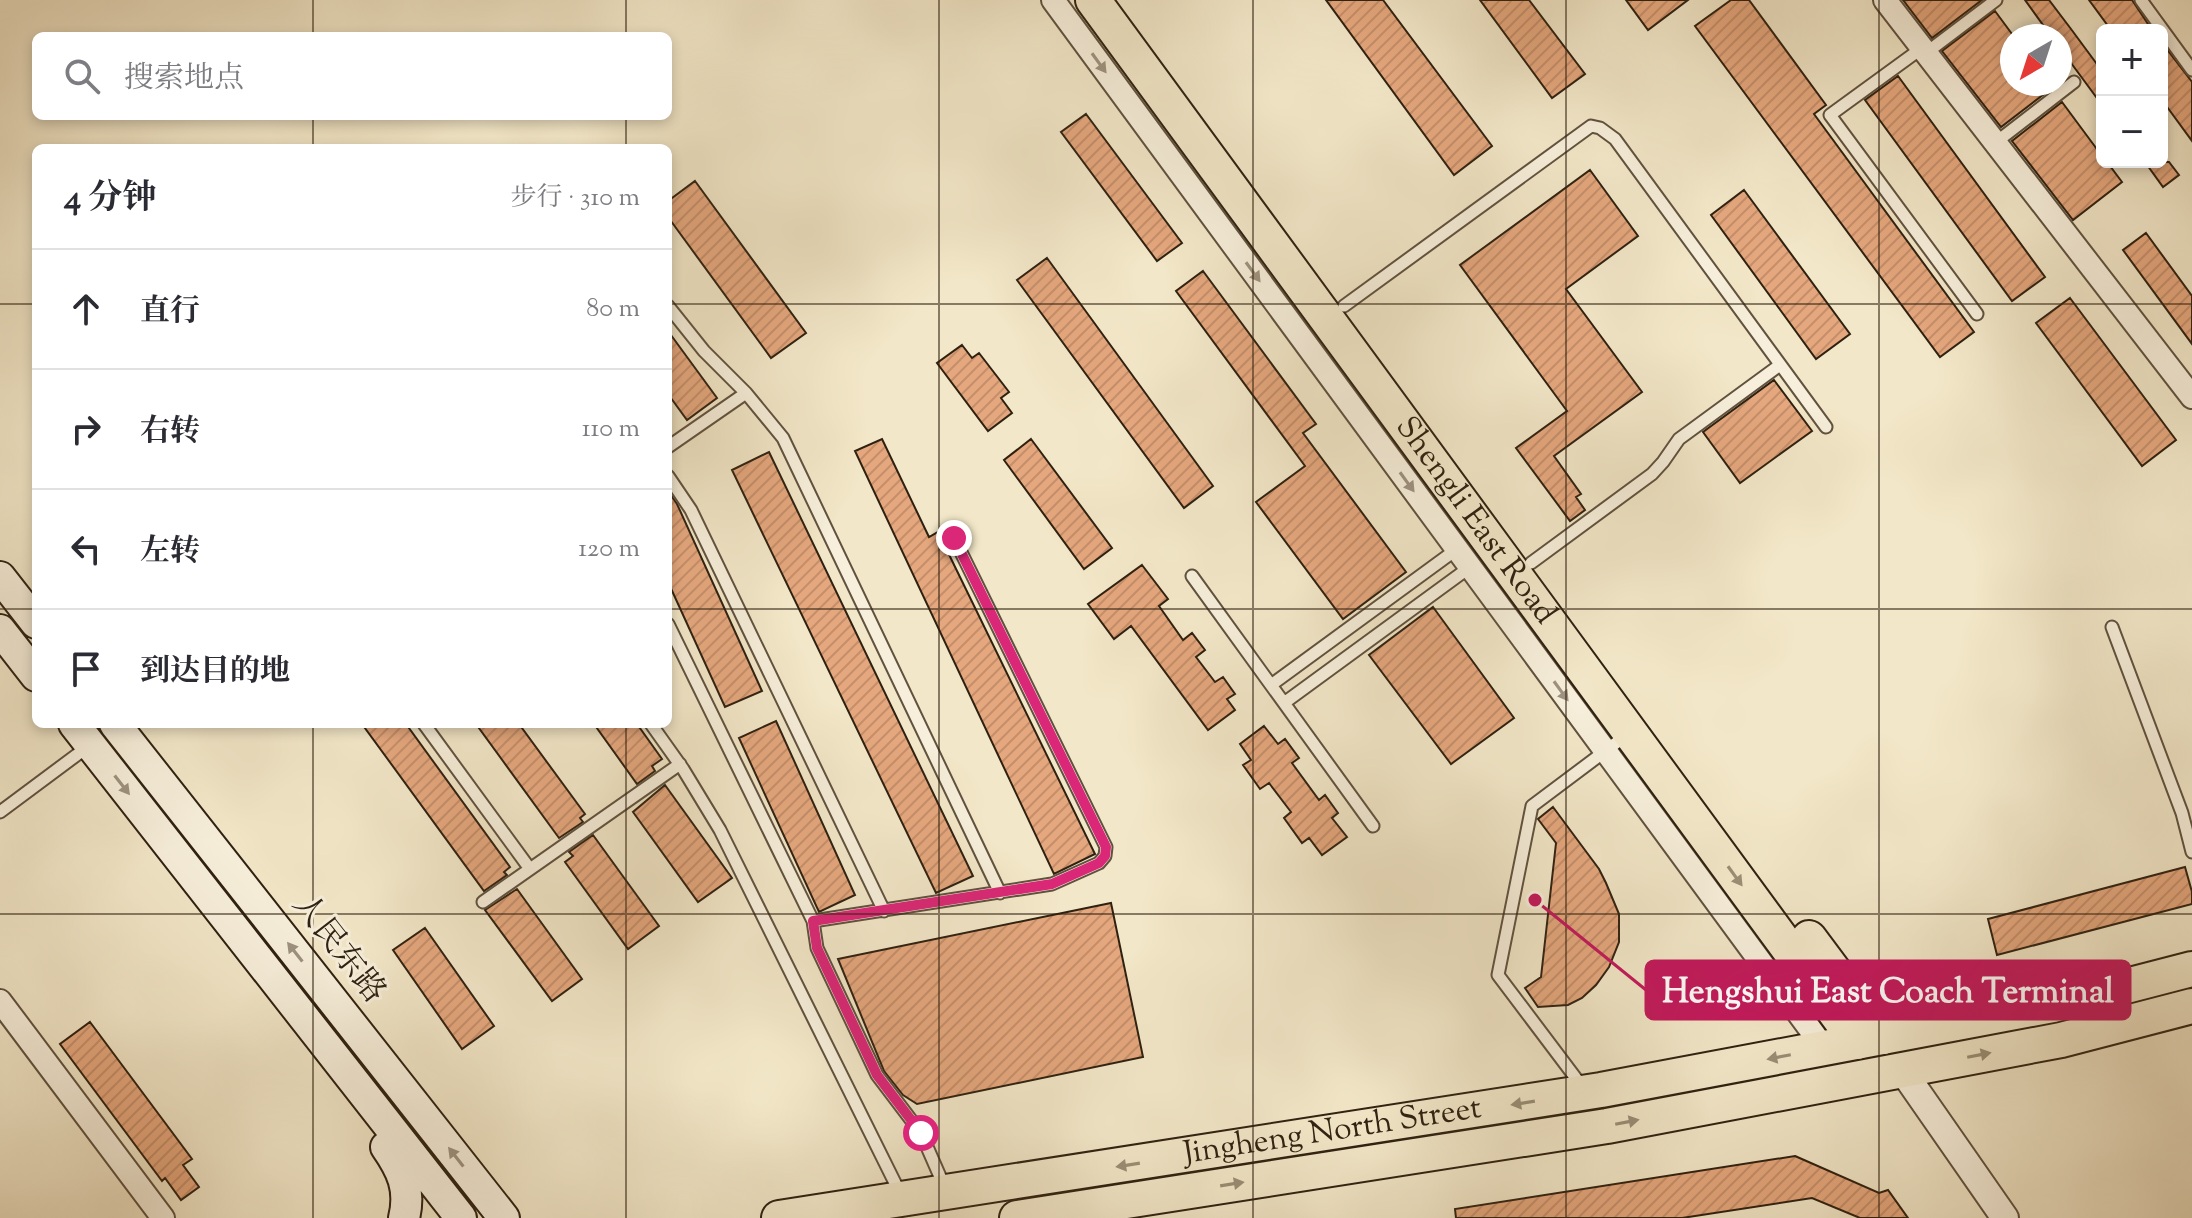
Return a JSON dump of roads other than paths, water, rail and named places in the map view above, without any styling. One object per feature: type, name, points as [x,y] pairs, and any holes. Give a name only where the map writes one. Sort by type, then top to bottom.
[{"type":"main road","name":"Shengli East Road","points":[[1093,0],[1617,742],[1870,1040]]},
{"type":"main road","name":"Shengli East Road","points":[[1119,0],[1531,563],[1870,1040]]},
{"type":"main road","points":[[0,577],[32,618]]},
{"type":"main road","points":[[0,630],[32,671]]},
{"type":"main road","name":"人民东路","points":[[118,728],[504,1218]]},
{"type":"main road","points":[[78,738],[461,1218]]},
{"type":"main road","name":"Jingheng North Street","points":[[779,1218],[1587,1093],[2053,1005],[2192,969]]},
{"type":"main road","points":[[286,995],[405,1179],[408,1201],[404,1218]]},
{"type":"main road","name":"Jingheng North Street","points":[[1017,1218],[1136,1204],[1607,1126],[2061,1040],[2192,1006]]},
{"type":"street","points":[[1053,0],[1463,558],[1617,742],[1824,1048]]},
{"type":"street","points":[[1885,0],[2192,397]]},
{"type":"street","points":[[0,1001],[163,1218]]},
{"type":"street","points":[[1902,1070],[2005,1218]]},
{"type":"lane","points":[[1977,314],[1830,115],[1996,0]]},
{"type":"lane","points":[[2141,0],[2192,70]]},
{"type":"lane","points":[[1995,143],[2074,82]]},
{"type":"lane","points":[[1344,306],[1591,126],[1600,128],[1615,139],[1826,427]]},
{"type":"lane","points":[[672,311],[783,438],[1000,893]]},
{"type":"lane","points":[[1531,563],[1652,474],[1679,439],[1780,365]]},
{"type":"lane","points":[[672,444],[746,393]]},
{"type":"lane","points":[[672,482],[691,510],[884,911]]},
{"type":"lane","points":[[813,921],[1052,884],[1099,863],[1105,856],[1106,847],[954,538]]},
{"type":"lane","points":[[1271,685],[1463,558]]},
{"type":"lane","points":[[1284,703],[1463,558]]},
{"type":"lane","points":[[1192,576],[1373,826]]},
{"type":"lane","points":[[2112,627],[2182,813],[2192,852]]},
{"type":"lane","points":[[672,632],[813,921],[817,948],[877,1075],[921,1133],[947,1193]]},
{"type":"lane","points":[[427,728],[530,869]]},
{"type":"lane","points":[[654,728],[720,830],[903,1199]]},
{"type":"lane","points":[[0,812],[78,738]]},
{"type":"lane","points":[[1587,1093],[1498,975],[1532,806],[1617,742]]},
{"type":"lane","points":[[483,902],[680,764]]},
{"type":"place","name":"Hengshui East Coach Terminal","points":[[1535,900]]}]
